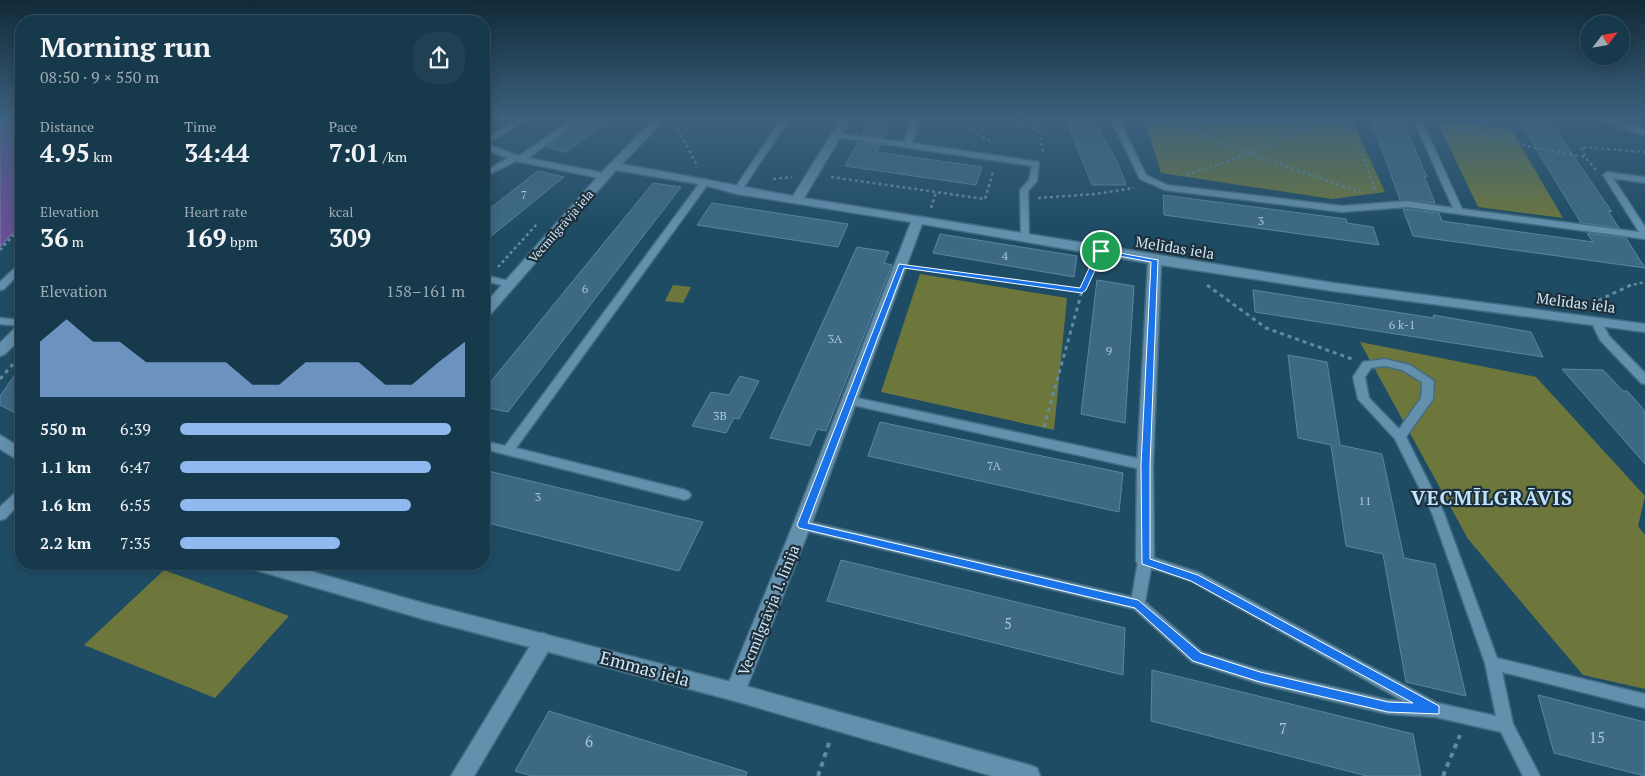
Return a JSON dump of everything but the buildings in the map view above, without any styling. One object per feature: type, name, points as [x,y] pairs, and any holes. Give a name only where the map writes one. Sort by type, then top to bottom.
[{"type":"street","name":"Vecmīlgrāvja iela","points":[[490,306],[625,155]]},
{"type":"street","points":[[797,200],[825,155]]},
{"type":"street","name":"Melīdas iela","points":[[614,166],[705,182],[737,191],[1026,237],[1179,264],[1333,287],[1645,328]]},
{"type":"street","name":"Vecmīlgrāvja 1. līnija","points":[[735,692],[802,525],[918,220]]},
{"type":"street","points":[[1145,561],[1145,465],[1155,260]]},
{"type":"street","points":[[0,351],[15,336]]},
{"type":"street","points":[[0,441],[15,452]]},
{"type":"street","name":"Emmas iela","points":[[280,570],[424,612],[735,692],[1029,776]]},
{"type":"street","points":[[462,776],[543,642]]},
{"type":"lane","points":[[511,155],[604,176]]},
{"type":"lane","points":[[490,172],[522,155]]},
{"type":"lane","points":[[737,191],[761,155]]},
{"type":"lane","points":[[971,155],[1036,164],[1032,181],[1024,190],[1026,237]]},
{"type":"lane","points":[[1132,155],[1142,177],[1165,187],[1342,209],[1407,204],[1645,235]]},
{"type":"lane","points":[[1434,155],[1460,211]]},
{"type":"lane","points":[[1607,175],[1645,235]]},
{"type":"lane","points":[[1607,175],[1645,180]]},
{"type":"lane","points":[[508,450],[705,182]]},
{"type":"lane","points":[[0,287],[15,273]]},
{"type":"lane","points":[[490,279],[510,284]]},
{"type":"lane","points":[[1589,320],[1645,380]]},
{"type":"lane","points":[[0,321],[15,328]]},
{"type":"lane","points":[[1400,437],[1427,399],[1428,381],[1410,368],[1386,361],[1367,365],[1358,377],[1364,399],[1400,437],[1438,513],[1492,663],[1506,726],[1532,776]]},
{"type":"lane","points":[[848,400],[1145,465]]},
{"type":"lane","points":[[490,446],[685,495]]},
{"type":"lane","points":[[0,515],[15,500]]},
{"type":"lane","points":[[802,525],[1138,604],[1197,657],[1260,677],[1388,707],[1435,710],[1506,726]]},
{"type":"lane","points":[[1138,604],[1145,561],[1195,578],[1435,710]]},
{"type":"lane","points":[[1492,663],[1645,701]]},
{"type":"path","points":[[1011,155],[1011,160]]},
{"type":"path","points":[[1024,199],[1095,194],[1153,183],[1216,166],[1243,155]]},
{"type":"path","points":[[1254,155],[1378,198],[1363,155]]},
{"type":"path","points":[[1575,155],[1585,157],[1593,168],[1607,175]]},
{"type":"path","points":[[813,174],[985,199],[998,159]]},
{"type":"path","points":[[0,250],[15,234]]},
{"type":"path","points":[[1039,442],[1082,290],[1101,251]]},
{"type":"path","points":[[1179,264],[1266,328],[1367,365]]},
{"type":"path","points":[[901,266],[1082,290]]},
{"type":"path","points":[[1589,320],[1582,310],[1632,284],[1645,282]]},
{"type":"path","points":[[1443,776],[1467,718]]},
{"type":"path","points":[[818,776],[836,721]]},
{"type":"green space","points":[[1155,155],[1368,155],[1385,192],[1332,199],[1161,173]]},
{"type":"green space","points":[[1453,155],[1526,155],[1563,218],[1478,207]]},
{"type":"green space","points":[[920,274],[1067,298],[1054,430],[881,392]]},
{"type":"green space","points":[[673,285],[691,287],[683,303],[665,301]]},
{"type":"green space","points":[[1360,342],[1536,377],[1645,496],[1638,526],[1645,535],[1645,689],[1583,675],[1468,539]]},
{"type":"green space","points":[[164,570],[289,616],[215,698],[84,645]]},
{"type":"shaded area","points":[[0,155],[15,155],[15,231],[0,247]]},
{"type":"district","name":"VECMĪLGRĀVIS","points":[[1492,497]]},
{"type":"route","points":[[1101,251],[1155,260],[1145,465],[1145,561],[1195,578],[1435,710],[1388,707],[1260,677],[1197,657],[1138,604],[802,525],[848,400],[901,266],[1082,290],[1101,251]]}]
